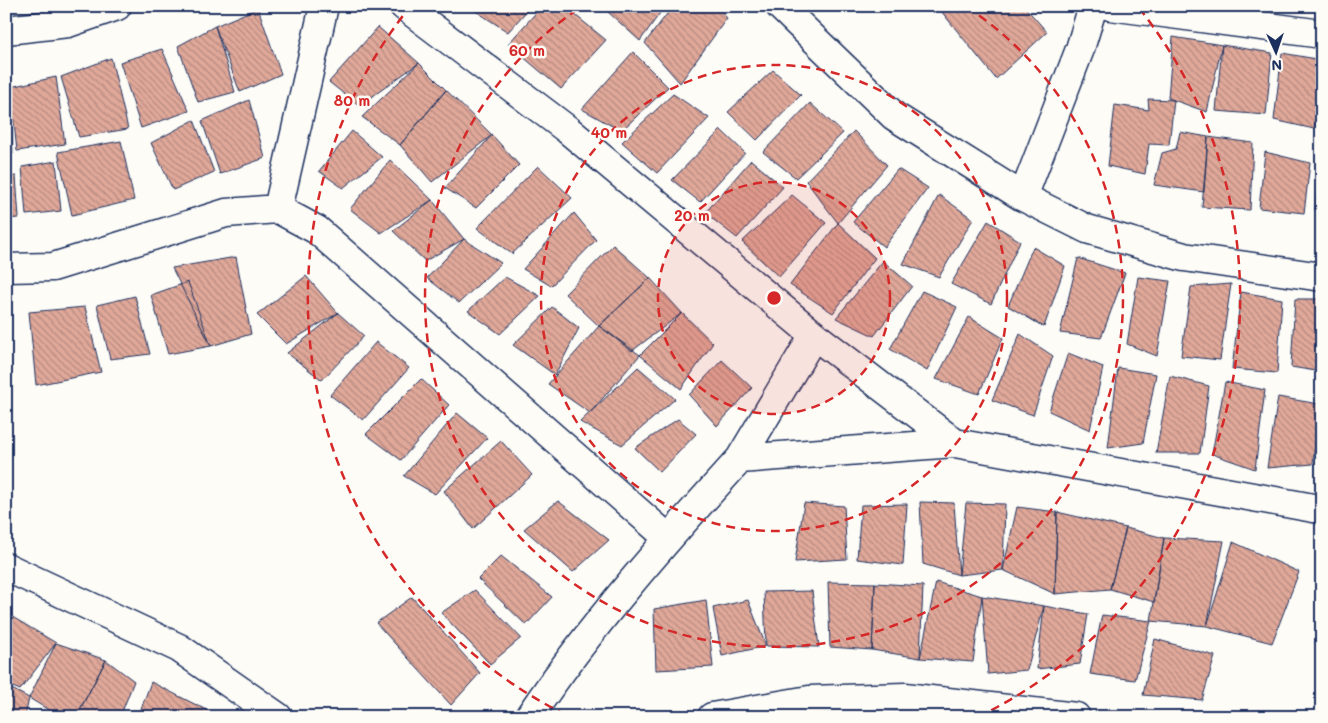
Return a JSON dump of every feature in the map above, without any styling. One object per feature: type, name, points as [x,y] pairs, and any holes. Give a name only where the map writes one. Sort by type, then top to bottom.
[{"type":"street","points":[[6,30],[68,23],[117,6]]},
{"type":"street","points":[[278,209],[324,6]]},
{"type":"street","points":[[404,6],[568,130],[814,335],[956,443]]},
{"type":"street","points":[[780,6],[894,116],[1022,197],[1087,229],[1184,257],[1322,277]]},
{"type":"street","points":[[1022,197],[1080,49],[1093,6]]},
{"type":"street","points":[[1110,6],[1322,34]]},
{"type":"street","points":[[6,268],[53,267],[226,213],[278,209],[317,230],[668,538]]},
{"type":"street","points":[[529,717],[551,684],[668,538],[740,459],[814,335]]},
{"type":"street","points":[[740,459],[956,443],[1319,510]]},
{"type":"street","points":[[6,567],[179,648],[278,717]]},
{"type":"street","points":[[712,717],[809,700],[904,697],[1076,717]]},
{"type":"building","points":[[468,6],[531,6],[508,32]]},
{"type":"building","points":[[542,6],[564,6],[606,40],[561,89],[508,44]]},
{"type":"building","points":[[613,6],[665,6],[640,41],[608,12]]},
{"type":"building","points":[[673,6],[716,6],[727,18],[680,83],[645,43]]},
{"type":"building","points":[[937,6],[1024,6],[1047,32],[996,79]]},
{"type":"building","points":[[258,8],[281,74],[240,92],[215,26]]},
{"type":"building","points":[[215,26],[235,92],[198,102],[178,46]]},
{"type":"building","points":[[378,27],[419,63],[359,106],[329,82]]},
{"type":"building","points":[[1173,37],[1222,45],[1207,112],[1168,98]]},
{"type":"building","points":[[1222,45],[1272,53],[1266,115],[1216,111]]},
{"type":"building","points":[[162,49],[189,111],[141,128],[120,62]]},
{"type":"building","points":[[633,52],[668,87],[621,131],[582,109]]},
{"type":"building","points":[[1282,53],[1322,60],[1322,91],[1314,129],[1274,120]]},
{"type":"building","points":[[111,58],[128,129],[79,137],[61,77]]},
{"type":"building","points":[[419,63],[446,90],[400,145],[362,117]]},
{"type":"building","points":[[773,70],[801,95],[757,140],[728,112]]},
{"type":"building","points":[[56,77],[65,144],[17,151],[10,87]]},
{"type":"building","points":[[6,87],[10,87],[13,154],[6,154]]},
{"type":"building","points":[[446,90],[492,135],[432,182],[400,145]]},
{"type":"building","points":[[673,94],[709,118],[657,173],[622,142]]},
{"type":"building","points":[[1148,99],[1174,100],[1169,145],[1149,144],[1145,174],[1108,166],[1115,105],[1149,110]]},
{"type":"building","points":[[249,100],[265,158],[220,174],[202,121]]},
{"type":"building","points":[[810,103],[843,133],[796,178],[763,152]]},
{"type":"building","points":[[194,120],[214,172],[173,190],[151,143]]},
{"type":"building","points":[[721,130],[745,153],[700,202],[672,180]]},
{"type":"building","points":[[352,131],[382,157],[343,188],[319,171]]},
{"type":"building","points":[[854,131],[887,165],[838,223],[806,181]]},
{"type":"building","points":[[1180,132],[1208,137],[1204,192],[1154,185],[1162,153],[1176,149]]},
{"type":"building","points":[[492,135],[519,165],[476,208],[445,188]]},
{"type":"building","points":[[1208,137],[1253,143],[1250,210],[1202,207]]},
{"type":"building","points":[[121,141],[134,200],[72,215],[58,152]]},
{"type":"building","points":[[1265,152],[1310,163],[1304,213],[1259,208]]},
{"type":"building","points":[[1319,156],[1322,157],[1322,211],[1315,210]]},
{"type":"building","points":[[390,160],[432,200],[381,233],[350,209]]},
{"type":"building","points":[[751,160],[783,187],[737,238],[705,213]]},
{"type":"building","points":[[56,161],[61,211],[26,215],[22,167]]},
{"type":"building","points":[[538,166],[572,198],[512,254],[477,228]]},
{"type":"building","points":[[898,169],[928,188],[884,247],[853,222]]},
{"type":"building","points":[[16,176],[19,218],[6,219],[6,177]]},
{"type":"building","points":[[792,195],[826,223],[779,277],[742,242]]},
{"type":"building","points":[[939,195],[973,219],[939,277],[903,264]]},
{"type":"building","points":[[432,200],[464,239],[425,261],[393,231]]},
{"type":"building","points":[[574,213],[596,240],[551,286],[523,269]]},
{"type":"building","points":[[988,221],[1020,241],[991,304],[951,284]]},
{"type":"building","points":[[838,223],[875,258],[833,313],[790,285]]},
{"type":"building","points":[[464,239],[501,263],[459,303],[427,278]]},
{"type":"building","points":[[613,245],[650,278],[599,326],[565,294]]},
{"type":"building","points":[[1033,247],[1065,266],[1044,327],[1008,306]]},
{"type":"building","points":[[236,257],[251,334],[211,346],[172,268]]},
{"type":"building","points":[[1078,258],[1125,273],[1101,338],[1060,333]]},
{"type":"building","points":[[883,261],[912,286],[874,336],[836,318]]},
{"type":"building","points":[[306,276],[338,313],[286,344],[257,315]]},
{"type":"building","points":[[505,277],[540,296],[500,334],[468,311]]},
{"type":"building","points":[[1138,277],[1170,281],[1157,356],[1127,344]]},
{"type":"building","points":[[650,278],[682,313],[632,351],[599,326]]},
{"type":"building","points":[[188,282],[211,346],[168,354],[151,295]]},
{"type":"building","points":[[1231,284],[1220,360],[1181,356],[1191,287]]},
{"type":"building","points":[[922,291],[957,307],[927,371],[890,349]]},
{"type":"building","points":[[1241,292],[1282,299],[1277,373],[1232,369]]},
{"type":"building","points":[[135,296],[150,354],[110,359],[97,305]]},
{"type":"building","points":[[1295,299],[1322,299],[1322,372],[1291,367]]},
{"type":"building","points":[[85,307],[101,372],[36,385],[29,312]]},
{"type":"building","points":[[552,307],[579,328],[555,375],[513,345]]},
{"type":"building","points":[[338,313],[364,336],[322,380],[287,353]]},
{"type":"building","points":[[682,313],[713,343],[681,389],[640,355]]},
{"type":"building","points":[[969,317],[1003,338],[979,394],[936,379]]},
{"type":"building","points":[[599,326],[640,355],[590,413],[548,384]]},
{"type":"building","points":[[1020,334],[1053,356],[1033,415],[992,400]]},
{"type":"building","points":[[376,342],[409,368],[363,420],[330,395]]},
{"type":"building","points":[[1068,353],[1103,367],[1090,430],[1049,411]]},
{"type":"building","points":[[722,360],[752,388],[717,426],[689,395]]},
{"type":"building","points":[[638,367],[675,399],[622,445],[580,422]]},
{"type":"building","points":[[1118,368],[1156,374],[1143,443],[1108,448]]},
{"type":"building","points":[[1170,376],[1209,386],[1200,453],[1156,453]]},
{"type":"building","points":[[421,379],[449,405],[401,460],[366,434]]},
{"type":"building","points":[[1225,382],[1265,390],[1255,469],[1212,454]]},
{"type":"building","points":[[1278,397],[1319,404],[1313,464],[1267,468]]},
{"type":"building","points":[[457,413],[487,438],[435,494],[404,476]]},
{"type":"building","points":[[678,419],[696,434],[660,472],[635,448]]},
{"type":"building","points":[[501,441],[532,475],[473,529],[444,491]]},
{"type":"building","points":[[558,501],[609,540],[573,572],[524,529]]},
{"type":"building","points":[[920,502],[954,503],[959,575],[923,564]]},
{"type":"building","points":[[804,503],[844,506],[847,559],[795,562]]},
{"type":"building","points":[[966,503],[1005,504],[1003,570],[959,575]]},
{"type":"building","points":[[907,504],[903,565],[857,559],[861,505]]},
{"type":"building","points":[[1017,507],[1057,512],[1055,594],[1003,570]]},
{"type":"building","points":[[1057,512],[1126,528],[1110,589],[1055,594]]},
{"type":"building","points":[[1126,528],[1164,538],[1154,602],[1110,589]]},
{"type":"building","points":[[1164,538],[1224,541],[1207,626],[1151,621]]},
{"type":"building","points":[[1233,542],[1299,572],[1272,643],[1207,626]]},
{"type":"building","points":[[501,556],[552,597],[526,625],[478,579]]},
{"type":"building","points":[[828,582],[875,583],[872,650],[830,647]]},
{"type":"building","points":[[936,582],[982,596],[973,662],[920,658]]},
{"type":"building","points":[[875,583],[923,586],[920,658],[872,650]]},
{"type":"building","points":[[475,590],[521,638],[490,664],[441,613]]},
{"type":"building","points":[[812,591],[819,647],[766,646],[764,592]]},
{"type":"building","points":[[982,596],[1044,606],[1027,670],[988,674]]},
{"type":"building","points":[[412,597],[480,673],[451,705],[376,623]]},
{"type":"building","points":[[706,600],[713,667],[656,670],[654,609]]},
{"type":"building","points":[[748,600],[766,646],[722,656],[713,608]]},
{"type":"building","points":[[1044,606],[1088,614],[1080,664],[1037,669]]},
{"type":"building","points":[[9,615],[56,643],[20,690],[6,684],[6,620]]},
{"type":"building","points":[[1102,615],[1151,621],[1135,680],[1090,674]]},
{"type":"building","points":[[1155,639],[1215,656],[1202,700],[1143,695]]},
{"type":"building","points":[[56,643],[106,660],[76,717],[60,717],[29,698]]},
{"type":"building","points":[[106,660],[134,681],[120,717],[76,717]]},
{"type":"building","points":[[151,682],[220,717],[138,717]]},
{"type":"building","points":[[6,686],[29,698],[25,717],[6,717]]}]
